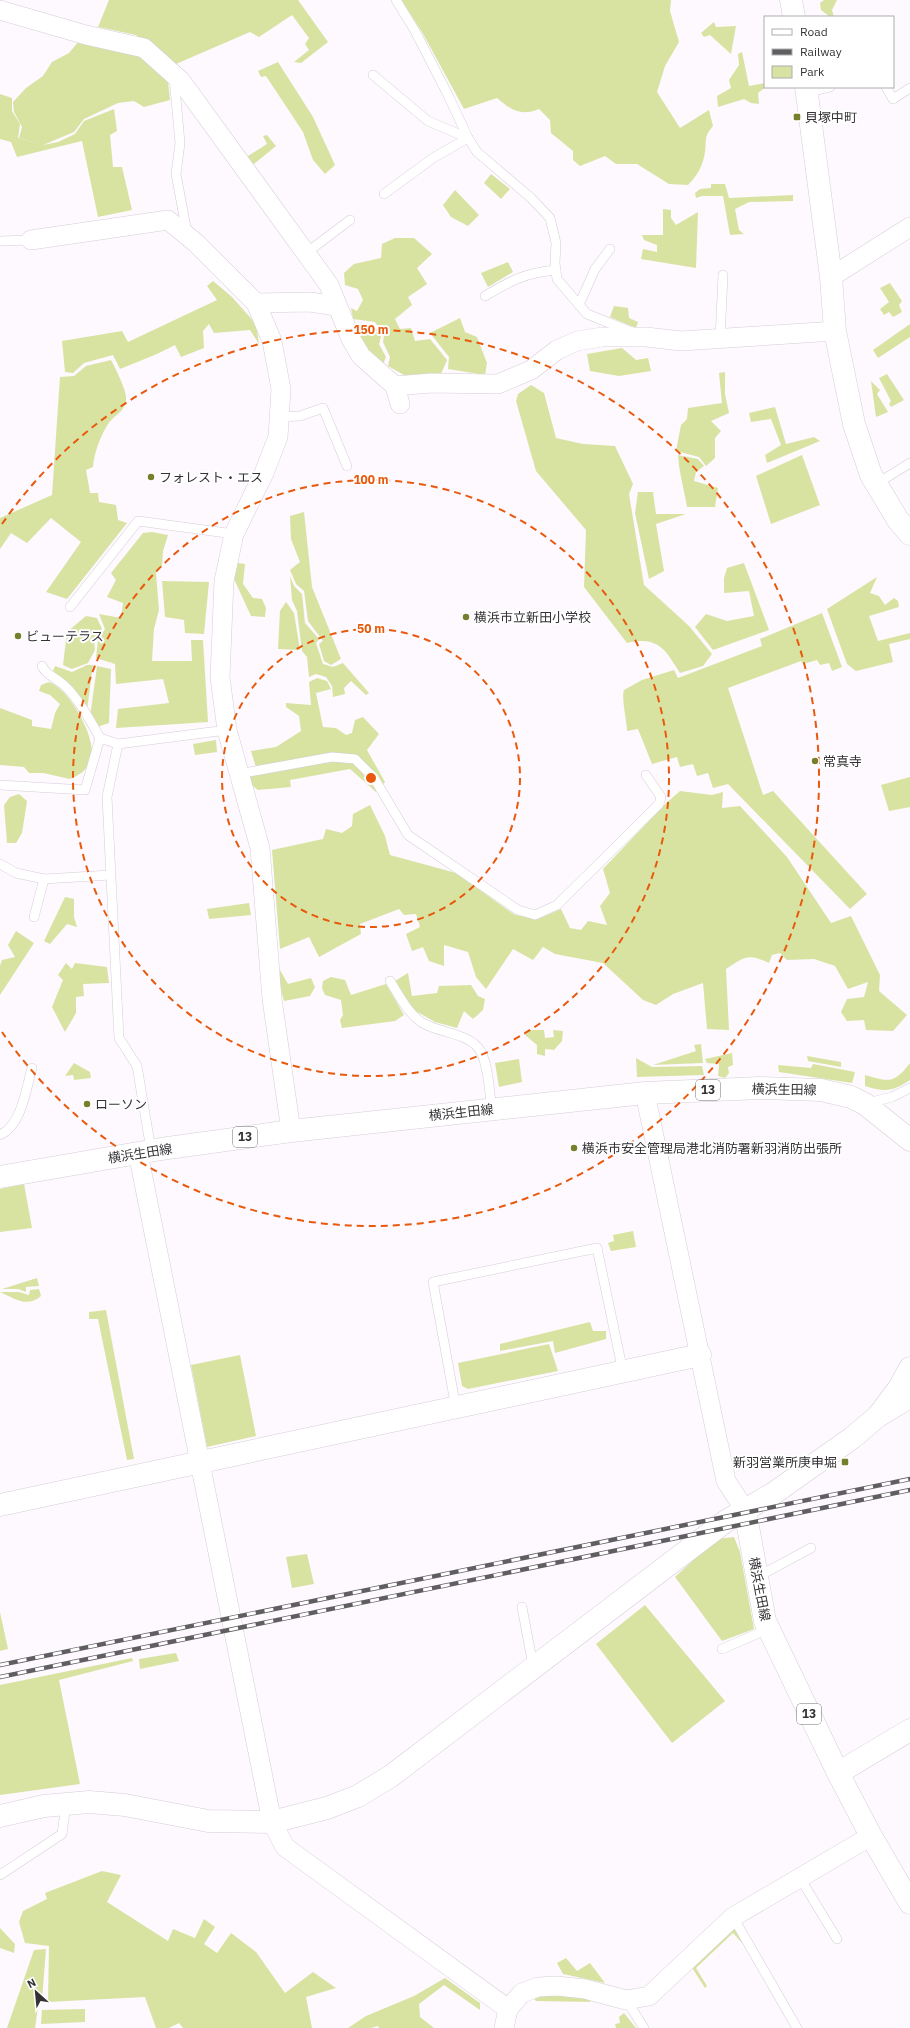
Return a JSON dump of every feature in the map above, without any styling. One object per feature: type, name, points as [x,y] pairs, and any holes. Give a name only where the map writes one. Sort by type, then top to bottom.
[{"type":"street","points":[[791,0],[794,16]]},
{"type":"street","points":[[0,10],[86,35],[144,48],[174,76],[180,82],[329,285],[336,306],[361,356],[398,395],[430,383],[498,384],[530,370],[557,350],[577,341],[602,337],[646,337],[681,342],[836,331]]},
{"type":"street","points":[[806,90],[831,277],[836,331],[856,430],[861,450],[876,484],[898,520],[910,534]]},
{"type":"street","points":[[31,240],[168,220],[187,236],[256,303],[272,341],[281,389],[278,437],[264,473],[234,534],[224,581],[220,677],[227,730],[238,774],[260,848],[272,999],[290,1131]]},
{"type":"street","points":[[831,277],[910,227]]},
{"type":"street","points":[[256,303],[310,302],[336,306]]},
{"type":"street","name":"横浜生田線","points":[[0,1177],[144,1152],[290,1131],[645,1093],[760,1088],[821,1090],[851,1097],[865,1104],[910,1140]]},
{"type":"street","points":[[645,1093],[726,1481],[745,1510]]},
{"type":"street","points":[[144,1152],[200,1463],[272,1822],[285,1847],[508,2009]]},
{"type":"street","points":[[0,1505],[623,1373],[700,1355]]},
{"type":"street","points":[[878,1416],[899,1388],[910,1368]]},
{"type":"street","points":[[0,1816],[44,1806],[89,1802],[125,1805],[208,1821],[272,1822],[327,1808],[358,1796],[391,1776],[726,1521],[774,1493],[852,1438],[878,1416],[910,1397]]},
{"type":"street","name":"横浜生田線","points":[[745,1510],[765,1621],[838,1773],[871,1836],[910,1903]]},
{"type":"street","points":[[838,1773],[910,1730]]},
{"type":"street","points":[[504,2028],[508,2009],[522,1993],[538,1986],[557,1986],[585,1989],[626,2000],[649,1996],[733,1917],[871,1836]]},
{"type":"lane","points":[[396,0],[415,32],[448,94],[468,138],[477,152],[531,198],[550,218],[556,243],[557,279],[587,314],[646,337]]},
{"type":"lane","points":[[373,75],[428,121],[468,138]]},
{"type":"lane","points":[[174,76],[180,143],[176,174],[187,236]]},
{"type":"lane","points":[[806,90],[822,88]]},
{"type":"lane","points":[[887,88],[893,99],[910,88]]},
{"type":"lane","points":[[384,194],[433,158],[468,138]]},
{"type":"lane","points":[[306,253],[350,220]]},
{"type":"lane","points":[[0,242],[31,240]]},
{"type":"lane","points":[[579,305],[595,269],[610,249]]},
{"type":"lane","points":[[485,296],[510,281],[533,272],[556,270]]},
{"type":"lane","points":[[720,339],[722,275]]},
{"type":"lane","points":[[279,417],[300,416],[323,408],[347,466]]},
{"type":"lane","points":[[876,484],[910,463]]},
{"type":"lane","points":[[70,607],[138,521],[234,534]]},
{"type":"lane","points":[[42,666],[44,672],[60,682],[74,695],[100,738],[118,744],[227,730]]},
{"type":"lane","points":[[0,785],[85,790],[100,738]]},
{"type":"lane","points":[[118,744],[107,797],[119,1038],[137,1066],[144,1152]]},
{"type":"lane","points":[[238,774],[332,757],[355,759],[374,778],[408,834],[518,910],[535,915],[558,905],[659,804],[661,797],[646,775]]},
{"type":"lane","points":[[0,864],[16,873],[44,879],[110,875]]},
{"type":"lane","points":[[34,917],[44,879]]},
{"type":"lane","points":[[390,981],[409,1011],[421,1022],[474,1043],[481,1052],[486,1066],[492,1109]]},
{"type":"lane","points":[[0,1135],[7,1132],[17,1117],[32,1068]]},
{"type":"lane","points":[[865,1104],[892,1097],[910,1088]]},
{"type":"lane","points":[[456,1408],[433,1282],[597,1248],[623,1373]]},
{"type":"lane","points":[[757,1577],[812,1548]]},
{"type":"lane","points":[[522,1607],[534,1668]]},
{"type":"lane","points":[[722,1649],[768,1628]]},
{"type":"lane","points":[[0,1875],[62,1834],[66,1804]]},
{"type":"lane","points":[[800,1878],[837,1939]]},
{"type":"lane","points":[[733,1917],[797,2028]]},
{"type":"lane","points":[[626,2000],[644,2028]]},
{"type":"green space","points":[[109,0],[298,0],[328,42],[301,63],[294,62],[309,50],[305,44],[309,38],[292,15],[259,37],[250,32],[176,64],[136,35],[98,27]]},
{"type":"green space","points":[[401,0],[671,0],[670,11],[679,42],[665,66],[657,92],[680,128],[709,110],[713,126],[706,139],[703,162],[699,170],[688,185],[669,184],[637,164],[616,164],[605,156],[580,166],[573,160],[573,151],[551,133],[550,120],[539,109],[527,112],[517,111],[507,106],[497,98],[464,109],[422,32]]},
{"type":"green space","points":[[824,0],[837,0],[832,10],[834,16],[829,16],[821,10],[820,3]]},
{"type":"green space","points":[[714,22],[716,27],[736,26],[731,54],[710,35],[704,37],[701,33]]},
{"type":"green space","points":[[80,40],[140,56],[168,81],[170,100],[144,107],[134,101],[118,103],[84,119],[74,132],[43,145],[19,138],[22,127],[14,112],[13,102],[26,88],[43,76],[52,62],[69,53]]},
{"type":"green space","points":[[742,52],[749,86],[764,83],[765,88],[758,93],[759,104],[751,103],[744,99],[718,107],[717,96],[731,88],[729,80],[739,65],[738,54]]},
{"type":"green space","points":[[278,62],[313,117],[335,165],[325,174],[313,160],[303,132],[266,76],[261,77],[258,71]]},
{"type":"green space","points":[[0,94],[12,98],[12,111],[20,124],[18,138],[43,145],[58,142],[75,134],[84,121],[114,109],[117,131],[110,135],[113,167],[122,167],[132,210],[98,217],[82,141],[17,157],[11,142],[0,139]]},
{"type":"green space","points":[[267,135],[276,146],[249,168],[243,159],[267,144],[263,136]]},
{"type":"green space","points":[[491,174],[510,189],[501,199],[484,183]]},
{"type":"green space","points":[[711,184],[725,184],[729,198],[793,195],[793,201],[749,202],[735,209],[739,230],[744,234],[730,235],[723,196],[702,196],[696,198],[695,193],[700,189],[711,188]]},
{"type":"green space","points":[[455,190],[479,215],[468,226],[451,217],[443,205]]},
{"type":"green space","points":[[663,209],[671,210],[671,218],[676,225],[698,212],[696,268],[641,259],[643,249],[657,252],[657,245],[644,240],[642,235],[663,235]]},
{"type":"green space","points":[[395,238],[414,238],[432,254],[417,268],[427,284],[408,297],[412,305],[395,319],[400,329],[411,328],[415,341],[430,339],[447,360],[441,374],[404,375],[388,366],[390,357],[383,342],[384,335],[375,322],[353,319],[351,308],[357,311],[363,300],[358,289],[345,285],[344,273],[354,264],[381,258],[382,244]]},
{"type":"green space","points":[[508,262],[513,272],[488,287],[481,273]]},
{"type":"green space","points":[[213,281],[232,297],[256,324],[259,344],[250,330],[214,333],[209,324],[203,331],[204,348],[181,357],[175,345],[120,369],[113,355],[84,363],[73,373],[65,372],[62,341],[122,331],[128,342],[217,300],[207,286]]},
{"type":"green space","points":[[890,283],[902,301],[899,305],[902,312],[893,317],[889,312],[884,315],[880,309],[889,302],[880,288]]},
{"type":"green space","points":[[614,306],[628,308],[629,318],[638,322],[636,328],[610,317]]},
{"type":"green space","points":[[460,318],[465,332],[477,337],[487,363],[485,375],[448,369],[449,357],[430,333]]},
{"type":"green space","points":[[353,324],[374,325],[381,337],[379,344],[386,357],[383,364],[366,349]]},
{"type":"green space","points":[[910,324],[910,337],[878,358],[873,350]]},
{"type":"green space","points":[[622,348],[636,360],[648,358],[651,371],[619,376],[590,371],[587,354]]},
{"type":"green space","points":[[111,360],[124,389],[126,402],[102,434],[96,451],[93,467],[86,470],[90,493],[98,493],[99,502],[116,505],[118,520],[127,523],[67,599],[46,592],[81,542],[51,518],[27,543],[11,533],[0,549],[0,518],[52,495],[60,377],[74,376],[86,366]]},
{"type":"green space","points":[[725,372],[725,394],[729,413],[711,421],[721,431],[715,438],[715,458],[706,466],[699,457],[676,451],[681,425],[687,419],[688,408],[722,403],[719,373]]},
{"type":"green space","points":[[887,374],[904,400],[891,407],[889,404],[891,401],[879,378]]},
{"type":"green space","points":[[871,381],[880,390],[877,394],[888,412],[876,417]]},
{"type":"green space","points":[[531,385],[544,393],[556,438],[583,444],[615,446],[633,484],[629,494],[644,585],[689,626],[712,654],[703,666],[680,673],[670,657],[660,646],[646,641],[627,643],[584,587],[586,530],[536,471],[516,401],[518,394]]},
{"type":"green space","points":[[775,407],[786,444],[814,437],[820,441],[767,463],[765,455],[781,445],[771,419],[751,422],[749,413]]},
{"type":"green space","points":[[678,455],[698,459],[704,466],[696,472],[694,481],[718,488],[715,507],[687,507],[680,474]]},
{"type":"green space","points":[[802,455],[820,505],[771,524],[756,476]]},
{"type":"green space","points":[[638,492],[653,492],[656,514],[686,514],[656,524],[664,571],[649,579],[635,513]]},
{"type":"green space","points":[[304,512],[312,587],[341,659],[331,665],[324,661],[319,644],[323,641],[308,621],[304,591],[296,584],[290,570],[300,562],[291,539],[290,516]]},
{"type":"green space","points":[[152,532],[168,535],[163,551],[162,566],[156,573],[159,610],[154,629],[152,661],[192,661],[191,640],[203,640],[208,722],[116,728],[118,709],[169,703],[163,679],[116,684],[115,664],[96,658],[98,640],[105,629],[99,614],[121,618],[123,603],[107,597],[116,580],[111,573],[143,533]]},
{"type":"green space","points":[[238,563],[245,564],[243,584],[253,598],[262,599],[266,608],[265,617],[251,616],[234,579]]},
{"type":"green space","points":[[744,563],[769,630],[713,650],[695,627],[706,614],[727,621],[754,616],[749,591],[724,593],[724,578],[727,568]]},
{"type":"green space","points":[[290,576],[294,586],[302,594],[305,623],[319,639],[316,643],[323,664],[333,667],[343,663],[369,693],[366,695],[351,681],[344,688],[345,694],[333,697],[332,686],[326,677],[316,674],[309,677],[307,657],[302,651],[297,611],[292,600]]},
{"type":"green space","points":[[877,577],[870,593],[879,596],[885,605],[894,598],[898,601],[899,607],[869,616],[878,641],[910,633],[910,639],[889,644],[893,662],[856,671],[847,664],[827,609]]},
{"type":"green space","points":[[162,581],[209,582],[204,634],[185,633],[184,620],[165,617]]},
{"type":"green space","points":[[286,602],[294,613],[300,650],[278,649],[280,611]]},
{"type":"green space","points":[[822,613],[842,667],[832,671],[829,663],[820,665],[817,660],[803,664],[801,661],[728,688],[763,795],[773,791],[867,894],[850,909],[728,784],[713,788],[708,773],[697,776],[693,764],[680,767],[677,757],[652,764],[638,729],[627,731],[624,704],[624,690],[642,680],[674,670],[678,678],[762,646],[760,639]]},
{"type":"green space","points":[[86,616],[97,618],[102,629],[94,640],[95,650],[88,663],[72,669],[63,665],[67,632]]},
{"type":"green space","points":[[87,665],[93,665],[87,710],[69,684],[53,671],[55,666],[72,672]]},
{"type":"green space","points":[[97,666],[111,669],[109,723],[97,727],[90,717]]},
{"type":"green space","points":[[317,678],[327,681],[331,689],[316,693],[323,727],[336,728],[346,735],[352,733],[355,720],[363,717],[379,734],[367,750],[385,782],[376,792],[350,769],[290,780],[291,787],[258,790],[250,784],[248,777],[258,774],[251,751],[276,747],[301,731],[299,716],[286,707],[286,703],[311,705],[309,682]]},
{"type":"green space","points":[[49,682],[57,686],[73,705],[87,729],[91,742],[92,753],[90,762],[82,772],[70,779],[43,773],[29,773],[24,767],[0,765],[0,708],[32,720],[32,726],[51,729],[55,713],[60,704],[50,695],[39,691],[41,685]]},
{"type":"green space","points":[[216,740],[217,752],[195,755],[193,744]]},
{"type":"green space","points":[[910,777],[910,807],[889,811],[881,785]]},
{"type":"green space","points":[[680,791],[712,795],[723,792],[722,808],[740,806],[787,857],[831,923],[851,916],[880,975],[879,991],[907,1015],[893,1031],[866,1030],[864,1020],[847,1021],[841,1012],[847,999],[864,997],[868,982],[848,989],[835,966],[814,959],[787,960],[780,953],[772,955],[769,963],[751,957],[742,959],[726,969],[729,1030],[707,1029],[703,983],[673,994],[656,1005],[643,1000],[603,963],[555,954],[543,947],[533,960],[513,949],[486,989],[476,977],[468,952],[444,945],[444,966],[429,961],[423,947],[412,951],[406,934],[420,927],[416,914],[404,915],[399,909],[360,924],[361,934],[319,957],[309,937],[280,949],[272,850],[323,839],[326,829],[342,833],[352,826],[353,814],[370,805],[385,836],[390,855],[456,873],[515,915],[538,919],[561,909],[570,928],[581,930],[588,921],[607,925],[600,906],[610,893],[603,869],[663,806]]},
{"type":"green space","points":[[19,794],[27,801],[22,833],[16,843],[7,843],[4,805],[10,797]]},
{"type":"green space","points":[[65,897],[74,899],[74,917],[77,927],[67,924],[50,944],[44,941]]},
{"type":"green space","points":[[249,903],[251,915],[209,919],[207,909]]},
{"type":"green space","points":[[16,931],[34,943],[0,995],[0,966],[2,960],[15,957],[8,945]]},
{"type":"green space","points":[[66,963],[72,969],[75,963],[107,967],[109,983],[83,984],[84,996],[76,997],[76,1013],[65,1032],[52,1007],[63,980],[58,975]]},
{"type":"green space","points":[[280,970],[288,984],[311,978],[315,987],[310,996],[284,1001],[280,986]]},
{"type":"green space","points":[[408,973],[412,996],[437,993],[439,986],[471,985],[478,996],[485,999],[483,1010],[473,1019],[464,1011],[457,1028],[435,1022],[414,1010],[395,981]]},
{"type":"green space","points":[[331,977],[345,980],[351,995],[386,984],[404,1015],[395,1021],[342,1028],[340,1020],[343,1015],[341,1000],[325,995],[322,988],[323,981]]},
{"type":"green space","points":[[529,1030],[544,1030],[545,1038],[554,1037],[553,1030],[563,1031],[562,1041],[554,1050],[545,1049],[545,1056],[537,1054],[537,1045],[525,1035]]},
{"type":"green space","points":[[701,1044],[703,1063],[653,1065],[696,1051],[694,1045]]},
{"type":"green space","points":[[732,1053],[733,1065],[728,1067],[729,1073],[725,1078],[718,1076],[719,1064],[707,1063],[705,1059]]},
{"type":"green space","points":[[807,1056],[841,1062],[841,1067],[808,1061]]},
{"type":"green space","points":[[636,1058],[652,1067],[702,1066],[704,1075],[637,1077]]},
{"type":"green space","points":[[519,1059],[522,1082],[499,1087],[495,1063]]},
{"type":"green space","points":[[74,1063],[90,1072],[91,1078],[74,1080],[73,1075],[65,1076]]},
{"type":"green space","points":[[910,1063],[910,1080],[898,1087],[883,1090],[865,1086],[865,1075],[890,1080],[900,1075]]},
{"type":"green space","points":[[813,1064],[855,1072],[852,1083],[779,1072],[778,1065],[811,1068]]},
{"type":"green space","points":[[24,1184],[32,1228],[0,1232],[0,1189]]},
{"type":"green space","points":[[633,1231],[636,1247],[611,1251],[608,1243],[614,1241],[613,1235]]},
{"type":"green space","points":[[37,1278],[39,1286],[26,1287],[26,1292],[18,1289],[2,1289]]},
{"type":"green space","points":[[39,1289],[41,1296],[36,1300],[26,1302],[16,1300],[0,1292],[19,1292],[29,1295],[30,1290]]},
{"type":"green space","points":[[106,1310],[134,1459],[127,1460],[98,1319],[89,1319],[89,1312]]},
{"type":"green space","points":[[590,1322],[593,1331],[606,1331],[606,1339],[555,1353],[553,1341],[500,1351],[500,1344]]},
{"type":"green space","points":[[549,1344],[558,1371],[468,1389],[462,1386],[458,1363]]},
{"type":"green space","points":[[240,1355],[256,1436],[207,1447],[191,1365]]},
{"type":"green space","points":[[734,1537],[740,1552],[754,1629],[722,1641],[675,1577],[716,1539]]},
{"type":"green space","points":[[307,1554],[314,1584],[292,1588],[286,1557]]},
{"type":"green space","points":[[645,1605],[725,1701],[672,1743],[596,1644]]},
{"type":"green space","points":[[0,1612],[8,1649],[0,1651]]},
{"type":"green space","points":[[176,1653],[179,1661],[140,1669],[139,1659]]},
{"type":"green space","points":[[132,1658],[133,1661],[59,1680],[80,1784],[0,1795],[0,1685]]},
{"type":"green space","points":[[102,1871],[121,1875],[107,1902],[168,1941],[173,1929],[195,1938],[204,1919],[215,1927],[204,1944],[217,1953],[231,1933],[256,1952],[285,1993],[313,1972],[336,1988],[306,1997],[312,2028],[183,2028],[179,2023],[169,2028],[156,2028],[145,1997],[48,2002],[49,1946],[25,1943],[19,1922],[23,1911],[47,1899],[45,1893]]},
{"type":"green space","points":[[732,1925],[742,1940],[742,1943],[733,1933],[696,1968],[707,1986],[705,1988],[691,1966]]},
{"type":"green space","points":[[0,1928],[15,1944],[14,1953],[0,1948]]},
{"type":"green space","points":[[46,1949],[42,2000],[39,2000],[35,2028],[7,2028],[34,1950]]},
{"type":"green space","points":[[566,1958],[577,1971],[590,1963],[605,1983],[563,1974],[557,1963]]},
{"type":"green space","points":[[445,1978],[480,2003],[480,2010],[444,1985],[419,2004],[420,2017],[434,2028],[379,2028],[378,2026],[371,2028],[348,2028],[366,2016],[414,1996]]},
{"type":"green space","points":[[577,1992],[591,2002],[536,2001],[532,1996]]},
{"type":"green space","points":[[85,2009],[85,2022],[41,2024],[42,2010]]},
{"type":"green space","points":[[624,2013],[636,2028],[616,2028],[615,2024],[620,2023],[619,2017]]},
{"type":"railway","points":[[0,1665],[910,1479]]},
{"type":"railway","points":[[0,1677],[910,1490]]},
{"type":"place","name":"貝塚中町","points":[[797,117]]},
{"type":"place","name":"フォレスト・エス","points":[[151,477]]},
{"type":"place","name":"横浜市立新田小学校","points":[[466,617]]},
{"type":"place","name":"ビューテラス","points":[[18,636]]},
{"type":"place","name":"常真寺","points":[[815,761]]},
{"type":"place","name":"ローソン","points":[[87,1104]]},
{"type":"place","name":"横浜市安全管理局港北消防署新羽消防出張所","points":[[574,1148]]},
{"type":"place","name":"新羽営業所庚申堀","points":[[845,1462]]}]
